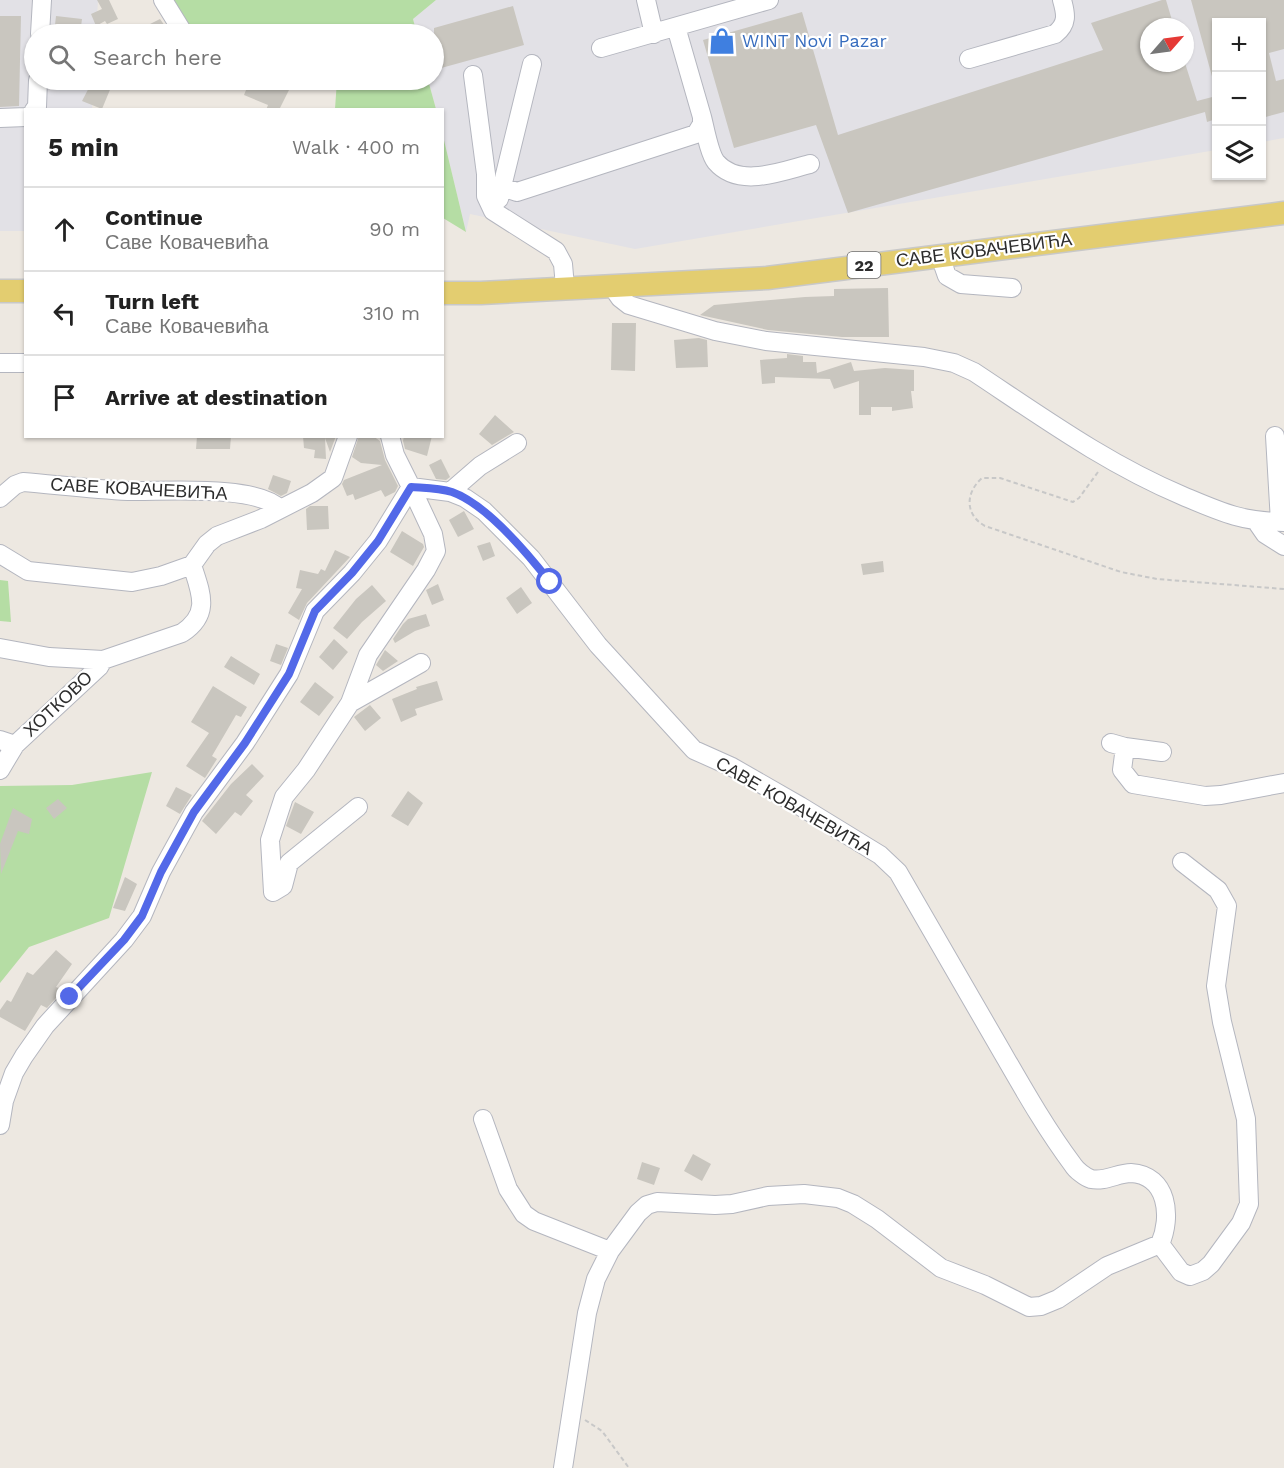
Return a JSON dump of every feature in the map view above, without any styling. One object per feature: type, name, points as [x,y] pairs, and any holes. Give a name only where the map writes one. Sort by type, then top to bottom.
[{"type":"main road","name":"САВЕ КОВАЧЕВИЋА","points":[[444,293],[767,278],[1284,213]]},
{"type":"main road","points":[[0,291],[24,291]]},
{"type":"street","points":[[41,24],[42,0]]},
{"type":"street","points":[[163,0],[178,24]]},
{"type":"street","points":[[646,0],[654,34]]},
{"type":"street","points":[[601,48],[769,0]]},
{"type":"street","points":[[969,59],[1055,34],[1066,19],[1062,0]]},
{"type":"street","points":[[676,27],[713,156],[717,163],[742,177],[756,177],[810,164]]},
{"type":"street","points":[[501,216],[499,198],[532,64]]},
{"type":"street","points":[[473,75],[486,174],[487,201],[493,211],[556,251],[563,264],[565,287]]},
{"type":"street","points":[[36,108],[38,90]]},
{"type":"street","points":[[0,118],[24,117]]},
{"type":"street","points":[[502,188],[517,192],[690,137],[700,129],[702,117]]},
{"type":"street","points":[[940,256],[947,276],[953,281],[961,284],[1012,288]]},
{"type":"street","points":[[611,285],[620,298],[629,305],[715,331],[766,341],[924,357],[954,363],[974,372],[1107,459],[1150,482],[1231,516],[1256,521],[1282,522],[1275,436]]},
{"type":"street","points":[[0,363],[24,363]]},
{"type":"street","name":"САВЕ КОВАЧЕВИЋА","points":[[192,565],[207,544],[217,537],[312,493],[333,478],[347,438]]},
{"type":"street","points":[[358,807],[289,863],[283,886],[273,892],[270,840],[284,797],[306,770],[350,703],[368,655],[422,577],[436,551],[433,534],[395,454],[391,438]]},
{"type":"street","points":[[450,492],[480,466],[518,443]]},
{"type":"street","name":"САВЕ КОВАЧЕВИЋА","points":[[0,498],[15,484],[22,482],[127,491],[231,492],[273,501],[280,509]]},
{"type":"street","points":[[0,1125],[7,1092],[24,1056],[45,1026],[124,940],[142,916],[161,872],[194,812],[252,733],[289,674],[315,611],[352,573],[378,541],[411,487]]},
{"type":"street","name":"САВЕ КОВАЧЕВИЋА","points":[[411,487],[450,492],[465,498],[484,512],[531,558],[598,645],[694,750],[732,767],[809,811],[880,855],[898,872],[1042,1121],[1075,1169],[1090,1179],[1105,1179],[1129,1173],[1143,1175],[1153,1181],[1160,1190],[1167,1208],[1167,1222],[1160,1244]]},
{"type":"street","points":[[1256,521],[1265,534],[1284,546]]},
{"type":"street","points":[[0,554],[28,571],[132,582],[160,576],[192,565],[202,594],[200,616],[192,627],[182,633],[103,660]]},
{"type":"street","name":"ХОТКОВО","points":[[0,648],[49,657],[103,660],[99,667],[7,743],[0,770]]},
{"type":"street","points":[[350,703],[421,663]]},
{"type":"street","points":[[1162,752],[1118,745],[1122,770],[1133,784],[1206,795],[1221,795],[1284,783]]},
{"type":"street","points":[[563,1468],[587,1314],[596,1279],[610,1251],[646,1205],[657,1202],[732,1204],[768,1196],[820,1194],[853,1204],[877,1219],[941,1268],[1029,1307],[1041,1306],[1058,1299],[1107,1266],[1160,1244],[1181,1272],[1190,1276],[1203,1271],[1211,1264],[1240,1223],[1249,1204],[1246,1119],[1222,1022],[1216,986],[1227,906],[1218,890],[1182,862]]},
{"type":"street","points":[[483,1119],[508,1190],[524,1214],[534,1221],[610,1251]]},
{"type":"path","points":[[1107,459],[1086,489],[1073,502],[1000,478],[982,478],[974,488],[969,504],[972,515],[985,526],[1121,572],[1157,579],[1284,589]]},
{"type":"path","points":[[572,1412],[602,1431],[629,1468]]},
{"type":"shaded area","points":[[0,0],[98,0],[97,24],[24,24],[24,90],[93,90],[92,108],[24,108],[24,231],[0,231]]},
{"type":"shaded area","points":[[436,0],[1284,0],[1284,138],[1266,141],[1266,18],[1212,18],[1212,151],[635,249],[470,214],[466,232],[444,140],[444,108],[436,108],[431,90],[444,90],[444,24],[414,24],[413,19]]},
{"type":"green space","points":[[163,0],[436,0],[413,19],[414,24],[177,24]]},
{"type":"green space","points":[[336,90],[431,90],[436,108],[335,108]]},
{"type":"green space","points":[[444,140],[466,232],[444,219]]},
{"type":"green space","points":[[0,580],[8,581],[11,622],[0,621]]},
{"type":"green space","points":[[152,772],[109,918],[29,947],[0,983],[0,786],[72,785]]},
{"type":"building","points":[[97,0],[109,0],[118,19],[107,24],[105,21],[95,24],[91,14],[102,9]]},
{"type":"building","points":[[1166,0],[1171,18],[1140,18],[1140,72],[1188,72],[1197,101],[1212,97],[1212,120],[1207,122],[1205,112],[848,213],[816,125],[734,148],[703,40],[802,12],[838,135],[1103,50],[1091,23]]},
{"type":"building","points":[[1191,0],[1284,0],[1284,49],[1269,53],[1276,81],[1284,79],[1284,112],[1266,117],[1266,18],[1212,18],[1212,76]]},
{"type":"building","points":[[513,6],[524,45],[444,67],[444,25]]},
{"type":"building","points":[[0,16],[21,16],[19,106],[0,107]]},
{"type":"building","points":[[56,16],[82,19],[81,24],[55,24]]},
{"type":"building","points":[[160,19],[164,24],[150,24]]},
{"type":"building","points":[[88,90],[110,90],[102,108],[82,101]]},
{"type":"building","points":[[246,90],[289,90],[280,108],[267,108],[268,105],[244,95]]},
{"type":"building","points":[[888,288],[889,337],[842,337],[768,330],[700,315],[714,305],[834,296],[834,289]]},
{"type":"building","points":[[612,323],[636,323],[635,371],[611,370]]},
{"type":"building","points":[[699,338],[707,340],[708,367],[676,368],[674,340]]},
{"type":"building","points":[[787,354],[803,356],[803,362],[816,362],[817,373],[851,362],[854,371],[885,368],[914,370],[914,391],[911,391],[913,408],[892,411],[892,407],[871,407],[871,415],[859,415],[859,381],[834,389],[830,379],[775,377],[775,383],[762,384],[760,360],[787,358]]},
{"type":"building","points":[[495,415],[514,432],[492,445],[479,434]]},
{"type":"building","points":[[197,438],[231,438],[230,449],[196,449]]},
{"type":"building","points":[[303,438],[325,438],[326,459],[314,458],[315,450],[304,448]]},
{"type":"building","points":[[325,438],[335,438],[330,452]]},
{"type":"building","points":[[358,438],[376,438],[380,441],[385,460],[398,486],[395,492],[385,497],[381,490],[355,500],[353,494],[347,496],[342,484],[344,480],[382,465],[361,463],[352,457]]},
{"type":"building","points":[[404,438],[432,438],[427,456],[405,449]]},
{"type":"building","points":[[441,459],[450,477],[446,480],[436,479],[429,465]]},
{"type":"building","points":[[273,475],[291,481],[287,493],[281,496],[268,489]]},
{"type":"building","points":[[310,506],[328,506],[329,529],[307,530],[306,509]]},
{"type":"building","points":[[464,511],[474,529],[458,537],[449,520]]},
{"type":"building","points":[[402,531],[423,544],[424,547],[413,566],[390,552]]},
{"type":"building","points":[[490,542],[495,556],[483,561],[477,546]]},
{"type":"building","points":[[335,550],[350,557],[307,603],[299,620],[288,613],[302,589],[296,588],[300,570],[318,574],[321,569],[325,571]]},
{"type":"building","points":[[883,561],[884,572],[863,575],[861,564]]},
{"type":"building","points":[[438,584],[444,600],[432,605],[426,590]]},
{"type":"building","points":[[372,585],[386,601],[347,639],[333,628],[356,599]]},
{"type":"building","points":[[521,587],[532,603],[517,614],[506,598]]},
{"type":"building","points":[[426,614],[430,626],[415,631],[395,643],[393,639],[408,619]]},
{"type":"building","points":[[334,639],[348,652],[333,670],[319,657]]},
{"type":"building","points":[[276,644],[288,648],[281,665],[270,661]]},
{"type":"building","points":[[385,650],[398,661],[383,671],[376,665]]},
{"type":"building","points":[[231,656],[260,674],[254,685],[224,667]]},
{"type":"building","points":[[437,681],[443,700],[415,709],[417,715],[401,722],[392,699],[417,689],[416,687]]},
{"type":"building","points":[[315,682],[334,697],[319,716],[300,702]]},
{"type":"building","points":[[213,686],[247,707],[241,717],[236,715],[212,756],[217,759],[205,778],[186,766],[209,733],[191,722]]},
{"type":"building","points":[[370,705],[381,718],[365,731],[354,717]]},
{"type":"building","points":[[252,764],[264,776],[246,795],[253,801],[241,816],[235,812],[216,834],[202,821],[231,784]]},
{"type":"building","points":[[176,787],[192,795],[180,814],[166,806]]},
{"type":"building","points":[[408,791],[423,803],[408,826],[391,816]]},
{"type":"building","points":[[58,799],[67,808],[54,819],[46,808]]},
{"type":"building","points":[[295,802],[314,812],[301,834],[286,826]]},
{"type":"building","points":[[13,808],[32,819],[29,834],[18,831],[1,874],[0,844]]},
{"type":"building","points":[[125,877],[137,884],[125,911],[113,908]]},
{"type":"building","points":[[56,950],[72,964],[56,987],[63,990],[47,1008],[41,1005],[25,1031],[0,1017],[0,1010],[7,1000],[11,1002],[27,972],[33,975]]},
{"type":"building","points":[[693,1154],[711,1164],[702,1181],[684,1171]]},
{"type":"building","points":[[642,1162],[660,1168],[654,1185],[637,1179]]},
{"type":"place","name":"WINT Novi Pazar","points":[[722,41]]},
{"type":"route","points":[[70,997],[124,940],[142,916],[161,872],[194,812],[272,704],[302,648],[315,611],[352,573],[378,541],[411,487],[437,489],[465,498],[484,512],[531,558],[550,582]]}]
